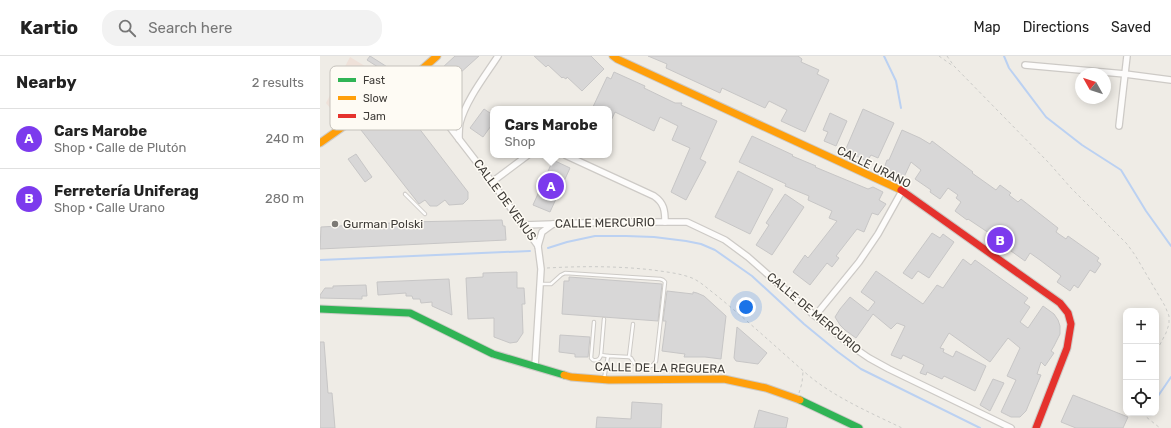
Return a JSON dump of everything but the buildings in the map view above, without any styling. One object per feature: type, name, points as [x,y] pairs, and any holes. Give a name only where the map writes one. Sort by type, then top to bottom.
[{"type":"street","points":[[426,66],[437,56]]},
{"type":"street","points":[[462,118],[476,89],[498,56]]},
{"type":"street","name":"CALLE URANO","points":[[613,56],[898,188],[1060,303],[1068,313],[1071,324],[1067,348],[1036,428]]},
{"type":"street","points":[[1119,126],[1127,56]]},
{"type":"street","points":[[1025,65],[1125,74],[1171,80]]},
{"type":"street","points":[[320,143],[338,130]]},
{"type":"street","name":"CALLE DE VENUS","points":[[453,130],[538,246],[541,269],[535,366]]},
{"type":"street","points":[[459,138],[460,130]]},
{"type":"street","points":[[492,182],[524,158]]},
{"type":"street","points":[[572,158],[654,196],[665,208],[665,222]]},
{"type":"street","points":[[815,316],[859,262],[878,234],[902,191]]},
{"type":"street","name":"CALLE MERCURIO","points":[[524,225],[687,222]]},
{"type":"street","name":"CALLE DE MERCURIO","points":[[687,222],[725,240],[748,257],[815,316],[850,345],[869,358],[1011,428]]},
{"type":"street","points":[[538,246],[542,232],[553,224]]},
{"type":"street","name":"CALLE DE LA REGUERA","points":[[320,309],[410,313],[493,354],[571,377],[604,380],[724,379],[766,388],[797,399],[859,428]]},
{"type":"lane","points":[[405,194],[425,214]]},
{"type":"lane","points":[[540,284],[551,284],[561,274],[565,273],[663,280],[665,285],[656,360],[654,364],[650,366],[635,366],[629,357],[633,324]]},
{"type":"lane","points":[[594,322],[591,358],[597,361],[601,355],[604,319]]},
{"type":"lane","points":[[601,355],[629,357]]},
{"type":"lane","points":[[604,380],[608,356]]},
{"type":"path","points":[[939,56],[954,66]]},
{"type":"path","points":[[947,56],[954,66],[1049,163],[1135,255],[1169,316],[1169,324],[1159,346]]},
{"type":"path","points":[[541,269],[572,266],[636,268],[681,274],[692,278],[730,306],[777,349],[828,389],[853,404],[902,428]]},
{"type":"path","points":[[797,399],[804,371]]},
{"type":"path","points":[[1145,416],[1160,428]]},
{"type":"shaded area","points":[[350,57],[365,66],[345,66]]},
{"type":"shaded area","points":[[330,95],[330,108],[326,103]]},
{"type":"waterway","points":[[884,56],[896,81],[901,108]]},
{"type":"waterway","points":[[1004,56],[1009,68],[1046,117],[1082,145],[1121,170],[1146,211],[1171,246]]},
{"type":"waterway","points":[[548,248],[595,236],[654,237],[701,244],[715,250],[752,276],[804,324],[861,369],[980,428]]},
{"type":"waterway","points":[[320,260],[530,251]]},
{"type":"waterway","points":[[1159,395],[1171,377]]},
{"type":"traffic: fast","points":[[320,309],[410,313],[493,354],[564,375]]},
{"type":"traffic: fast","points":[[800,400],[859,428]]},
{"type":"traffic: slow","points":[[426,66],[437,56]]},
{"type":"traffic: slow","points":[[613,56],[901,190]]},
{"type":"traffic: slow","points":[[320,143],[338,130]]},
{"type":"traffic: slow","points":[[564,375],[571,377],[609,380],[724,379],[766,388],[800,400]]},
{"type":"traffic: jam","points":[[901,190],[1060,303],[1068,313],[1071,324],[1067,348],[1036,428]]},
{"type":"place","name":"Cars Marobe","points":[[551,186]]},
{"type":"place","name":"Gurman Polski","points":[[335,224]]},
{"type":"place","name":"Ferretería Uniferag","points":[[1000,240]]}]
